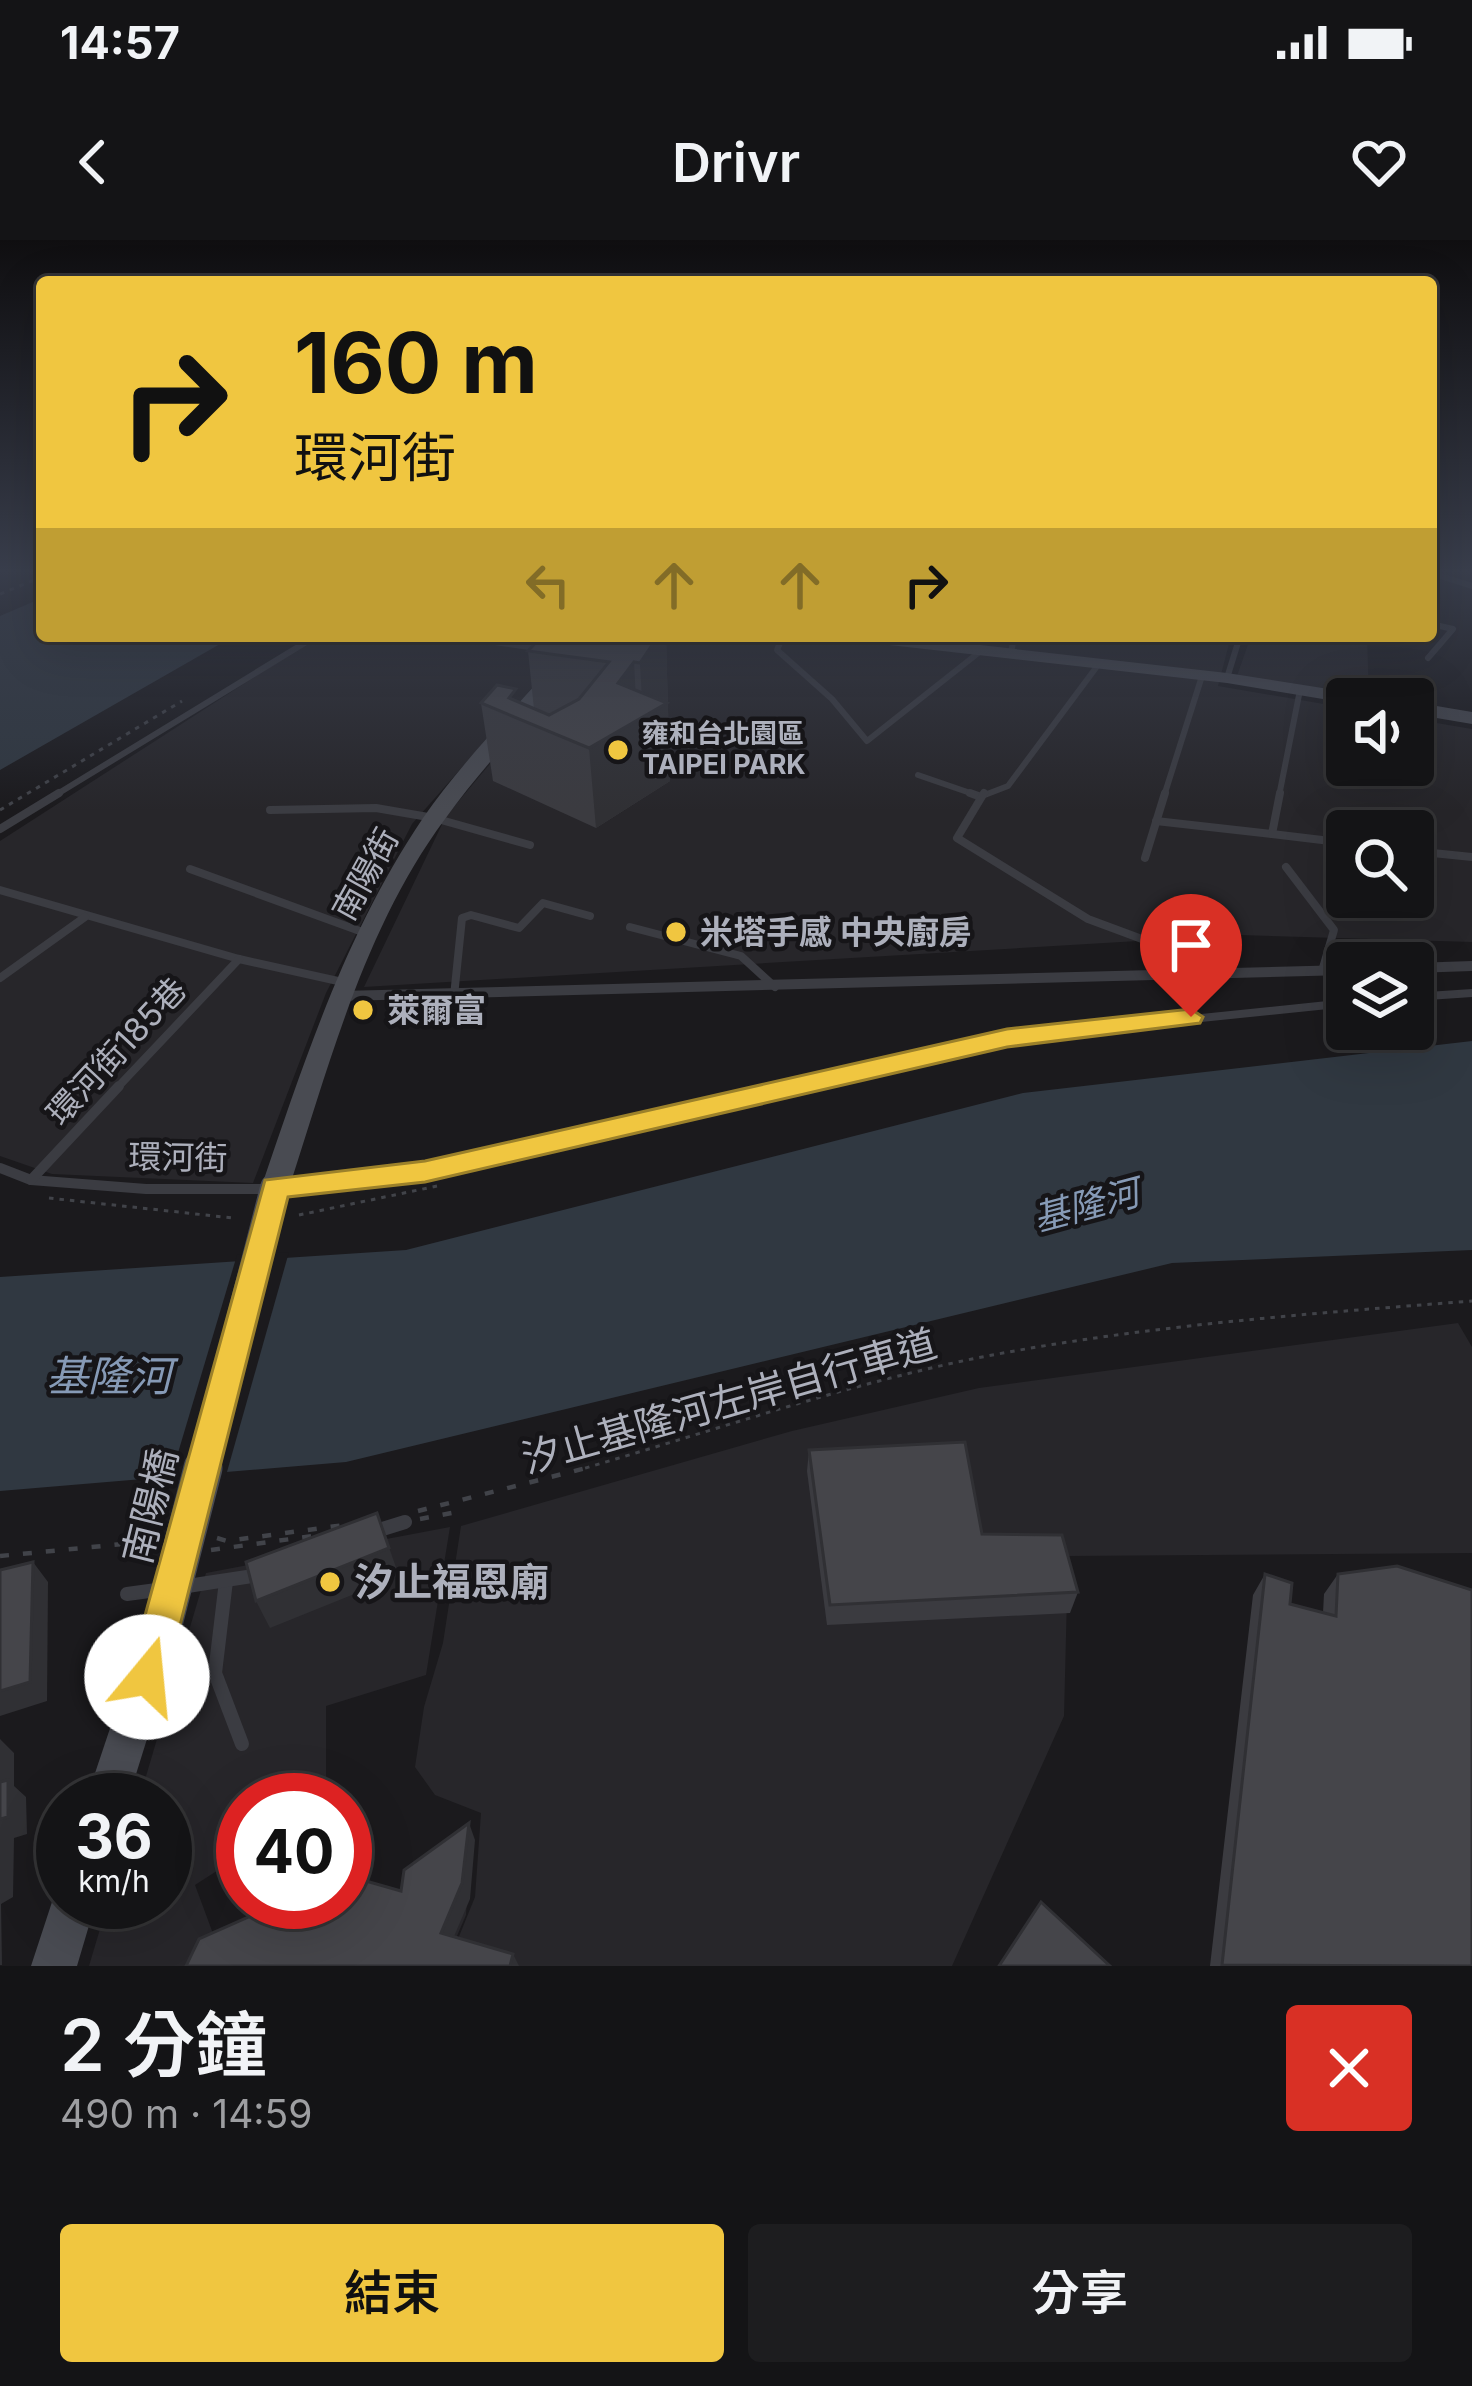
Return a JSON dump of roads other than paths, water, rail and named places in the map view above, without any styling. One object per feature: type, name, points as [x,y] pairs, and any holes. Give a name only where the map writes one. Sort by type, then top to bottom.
[{"type":"street","name":"南陽街","points":[[275,1188],[368,934],[434,818],[575,651]]},
{"type":"street","points":[[1036,651],[1098,665],[1228,678],[1326,694]]},
{"type":"street","points":[[1434,712],[1472,718]]},
{"type":"street","points":[[1434,967],[1472,966]]},
{"type":"street","points":[[344,990],[454,996],[1326,970]]},
{"type":"street","name":"南陽橋","points":[[116,1773],[160,1636],[275,1188]]},
{"type":"street","points":[[53,1966],[65,1929]]},
{"type":"lane","points":[[0,829],[292,651]]},
{"type":"lane","points":[[778,651],[832,699],[867,741],[981,651]]},
{"type":"lane","points":[[1228,678],[1236,651]]},
{"type":"lane","points":[[1428,658],[1434,651]]},
{"type":"lane","points":[[1098,665],[1008,785],[981,797],[957,838],[1088,919],[1233,972]]},
{"type":"lane","points":[[1145,858],[1202,676]]},
{"type":"lane","points":[[1272,834],[1300,690]]},
{"type":"lane","points":[[918,775],[981,797]]},
{"type":"lane","points":[[270,810],[376,808],[434,818],[530,845]]},
{"type":"lane","points":[[1156,821],[1326,840]]},
{"type":"lane","points":[[1434,852],[1472,857]]},
{"type":"lane","points":[[1286,867],[1334,930],[1322,970]]},
{"type":"lane","points":[[190,868],[368,934]]},
{"type":"lane","points":[[0,890],[344,990]]},
{"type":"lane","points":[[454,996],[462,918],[471,915],[519,928],[543,903],[590,916]]},
{"type":"lane","points":[[0,979],[85,917]]},
{"type":"lane","points":[[630,927],[741,956],[775,987]]},
{"type":"lane","name":"環河街185巷","points":[[31,1180],[239,959]]},
{"type":"lane","points":[[1434,996],[1472,993]]},
{"type":"lane","name":"環河街","points":[[0,1168],[31,1180],[146,1189],[275,1188],[425,1172],[1007,1038],[1326,1005]]},
{"type":"lane","points":[[358,1530],[405,1522]]},
{"type":"lane","points":[[127,1594],[226,1581],[277,1568]]},
{"type":"lane","points":[[226,1581],[215,1672],[242,1744]]},
{"type":"water","points":[[0,651],[209,651],[0,770]]},
{"type":"water","name":"基隆河","points":[[1472,1041],[1472,1250],[1172,1263],[346,1462],[0,1491],[0,1277],[406,1250],[1023,1093],[1394,1050],[1434,1050],[1434,1045]]},
{"type":"place","name":"雍和台北園區 TAIPEI PARK","points":[[618,750]]},
{"type":"place","name":"米塔手感 中央廚房","points":[[676,932]]},
{"type":"place","name":"萊爾富","points":[[363,1010]]},
{"type":"place","name":"汐止福恩廟","points":[[330,1582]]}]
